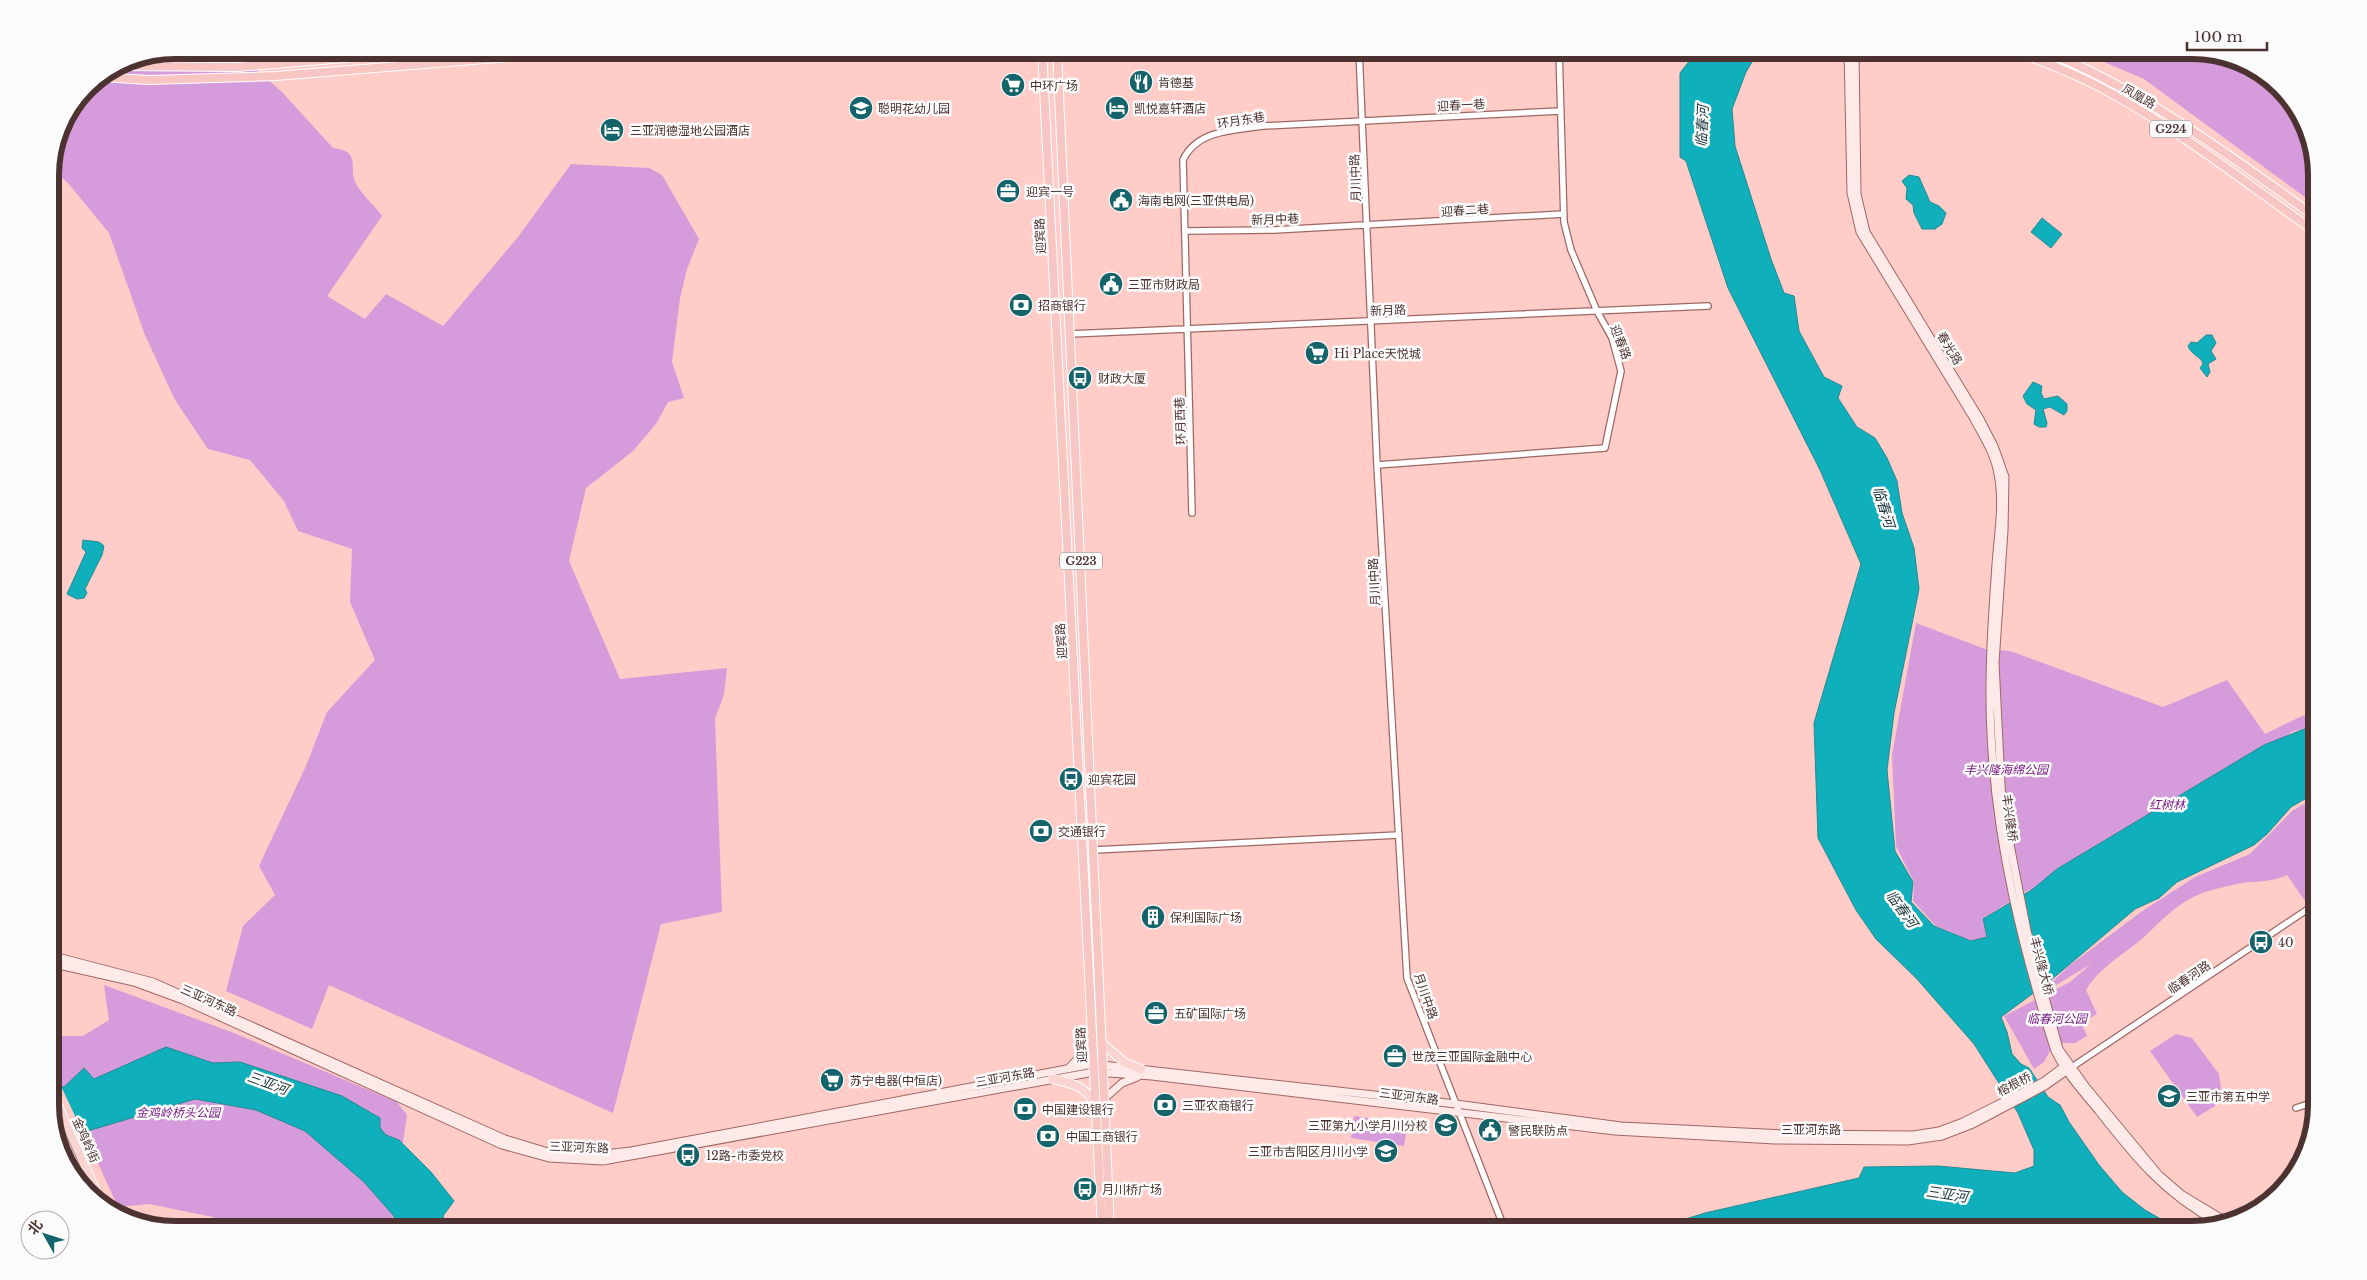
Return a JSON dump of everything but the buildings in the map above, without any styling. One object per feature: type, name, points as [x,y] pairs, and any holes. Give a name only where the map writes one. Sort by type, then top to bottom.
[{"type":"highway","points":[[135,66],[238,67],[307,59]]},
{"type":"highway","points":[[111,78],[149,80],[276,76],[485,59]]},
{"type":"highway","name":"凤凰路","points":[[2035,59],[2078,76],[2158,121],[2206,152],[2308,226]]},
{"type":"highway","name":"凤凰路","points":[[2065,59],[2128,90],[2178,119],[2308,212]]},
{"type":"highway","name":"迎宾路","points":[[1042,60],[1102,1221]]},
{"type":"highway","name":"迎宾路","points":[[1057,60],[1110,1221]]},
{"type":"main road","name":"春光路","points":[[1848,59],[1851,193],[1860,232],[1974,419],[1996,466],[1999,484],[1992,662]]},
{"type":"main road","name":"春光路","points":[[1855,59],[1857,194],[1866,232],[1980,419],[2003,466],[2005,485],[2004,530],[1992,662]]},
{"type":"main road","name":"丰兴隆桥","points":[[1992,662],[1996,768],[2014,885]]},
{"type":"main road","name":"丰兴隆大桥","points":[[2014,885],[2057,1050],[2067,1069]]},
{"type":"main road","name":"三亚河东路","points":[[59,957],[153,982],[505,1139],[548,1152],[594,1155],[631,1151],[1066,1070],[1094,1068],[1456,1104],[1621,1126],[1691,1131],[1913,1135],[1940,1131],[1996,1109]]},
{"type":"main road","name":"三亚河东路","points":[[59,965],[134,982],[183,1000],[502,1145],[548,1158],[604,1161],[1053,1079],[1094,1068]]},
{"type":"main road","points":[[1066,1070],[1082,1054],[1092,1028]]},
{"type":"main road","points":[[1102,1043],[1124,1062],[1143,1072]]},
{"type":"main road","points":[[2067,1069],[2159,1175],[2181,1194],[2220,1218]]},
{"type":"main road","points":[[2067,1069],[2128,1148],[2162,1185],[2188,1206],[2213,1219]]},
{"type":"main road","name":"榕根桥","points":[[1996,1109],[2044,1084],[2067,1069]]},
{"type":"main road","points":[[1105,1098],[1122,1082],[1143,1072]]},
{"type":"main road","name":"三亚河东路","points":[[1143,1072],[1462,1114],[1615,1131],[1703,1137],[1908,1141],[1942,1136],[1996,1109]]},
{"type":"main road","points":[[1053,1079],[1078,1085],[1090,1096],[1095,1104]]},
{"type":"main road","name":"金鸡岭街","points":[[59,1108],[95,1189]]},
{"type":"street","name":"月川中路","points":[[1359,59],[1377,465],[1407,978],[1456,1104],[1462,1114],[1502,1221]]},
{"type":"street","name":"迎春路","points":[[1377,465],[1605,448],[1622,371],[1612,338],[1597,311],[1571,250],[1564,214],[1559,59]]},
{"type":"street","name":"迎春一巷","points":[[1362,120],[1561,111]]},
{"type":"street","name":"环月东巷","points":[[1187,329],[1183,160],[1196,142],[1224,132],[1263,126],[1362,120]]},
{"type":"street","name":"迎春二巷","points":[[1367,225],[1564,214]]},
{"type":"street","name":"新月中巷","points":[[1185,231],[1274,230],[1367,225]]},
{"type":"street","name":"新月路","points":[[1070,334],[1708,306]]},
{"type":"street","name":"环月西巷","points":[[1187,329],[1192,513]]},
{"type":"street","points":[[1094,850],[1399,835]]},
{"type":"street","name":"临春河路","points":[[2067,1069],[2308,910]]},
{"type":"street","points":[[2296,1108],[2308,1104]]},
{"type":"green space","points":[[175,59],[244,59],[282,92],[333,148],[347,152],[351,156],[355,182],[360,191],[382,216],[327,296],[365,319],[386,294],[443,326],[518,237],[571,164],[649,168],[662,175],[699,239],[687,269],[680,298],[672,362],[684,398],[668,402],[656,424],[633,451],[586,488],[569,561],[620,679],[727,668],[724,694],[715,719],[722,912],[661,924],[613,1113],[329,985],[312,1029],[226,991],[243,926],[275,895],[259,866],[306,766],[327,712],[375,660],[350,602],[352,549],[298,531],[284,501],[250,460],[208,449],[175,400],[145,335],[109,233],[68,183],[59,176],[59,167],[61,152],[68,131],[78,110],[110,78],[138,65],[152,61]]},
{"type":"green space","points":[[2097,59],[2200,59],[2229,65],[2257,78],[2289,110],[2302,138],[2308,167],[2308,199],[2144,79]]},
{"type":"green space","name":"丰兴隆海绵公园","points":[[1916,623],[1985,649],[2010,651],[2163,707],[2227,680],[2265,734],[2308,714],[2308,728],[2292,732],[2038,926],[2030,889],[1982,919],[1987,937],[1972,941],[1936,926],[1913,901],[1914,882],[1896,846],[1892,755]]},
{"type":"green space","name":"临春河公园","points":[[2308,803],[2308,900],[2305,901],[2287,875],[2271,880],[2242,883],[2208,891],[2189,899],[2172,911],[2143,938],[2105,968],[2086,990],[2097,1014],[2081,1023],[2087,1036],[2075,1043],[2048,1043],[2051,1049],[2044,1062],[2034,1069],[2004,1016],[2070,982],[2091,964],[2053,987],[2050,984],[2070,965],[2141,912],[2195,877],[2250,854],[2292,811]]},
{"type":"green space","name":"金鸡岭桥头公园","points":[[104,985],[234,1033],[397,1102],[407,1115],[392,1216],[394,1221],[215,1221],[213,1217],[149,1204],[117,1206],[59,1079],[59,1036],[83,1036],[109,1020]]},
{"type":"green space","points":[[2176,1034],[2192,1038],[2219,1074],[2221,1089],[2215,1106],[2197,1117],[2150,1051]]},
{"type":"green space","points":[[1354,1116],[1408,1123],[1404,1146],[1351,1138]]},
{"type":"water","points":[[1691,59],[1754,59],[1746,72],[1732,109],[1735,146],[1771,259],[1784,293],[1794,296],[1799,331],[1824,377],[1842,386],[1838,398],[1857,427],[1875,438],[1887,458],[1897,481],[1902,513],[1914,548],[1919,589],[1894,713],[1887,770],[1895,851],[1913,882],[1911,902],[1934,926],[1971,941],[1987,937],[1983,919],[2033,889],[2057,869],[2264,745],[2308,728],[2308,799],[2291,807],[2267,834],[2254,845],[2177,882],[2159,898],[2135,909],[2051,980],[2001,1017],[2012,1054],[2021,1064],[2029,1068],[2048,1097],[2060,1105],[2069,1122],[2099,1165],[2122,1192],[2145,1210],[2164,1221],[1679,1221],[1705,1213],[1859,1178],[1864,1167],[1938,1166],[2015,1173],[2034,1166],[2034,1150],[2018,1113],[1974,1044],[1917,979],[1876,939],[1856,910],[1818,838],[1814,723],[1861,564],[1820,470],[1728,288],[1686,161],[1680,157],[1680,73]]},
{"type":"water","points":[[1909,175],[1919,177],[1930,202],[1939,206],[1946,213],[1942,224],[1935,229],[1922,229],[1914,213],[1913,205],[1906,199],[1907,188],[1902,181]]},
{"type":"water","points":[[2042,218],[2062,234],[2051,248],[2031,232]]},
{"type":"water","points":[[2206,335],[2212,335],[2216,343],[2211,351],[2216,359],[2208,364],[2210,372],[2207,377],[2200,368],[2203,364],[2201,359],[2191,352],[2188,346],[2191,342],[2197,343]]},
{"type":"water","points":[[2033,382],[2042,386],[2041,393],[2044,399],[2058,396],[2067,404],[2067,411],[2064,415],[2050,407],[2043,409],[2047,423],[2046,427],[2039,427],[2034,424],[2036,410],[2027,404],[2023,396]]},
{"type":"water","points":[[83,540],[99,542],[104,546],[102,555],[85,589],[87,593],[84,598],[77,599],[67,594],[86,552],[82,548]]},
{"type":"water","name":"三亚河","points":[[166,1047],[213,1063],[240,1062],[342,1096],[380,1118],[380,1128],[386,1135],[399,1140],[431,1172],[454,1201],[443,1216],[444,1221],[396,1221],[393,1215],[364,1182],[305,1131],[256,1110],[195,1099],[81,1133],[75,1164],[61,1128],[59,1086],[64,1087],[84,1068],[94,1079]]},
{"type":"pier","points":[[59,1084],[84,1135],[80,1172],[78,1170],[71,1156],[61,1128]]},
{"type":"tram line","points":[[60,1122],[86,1180]]},
{"type":"place","name":"肯德基","points":[[1141,82]]},
{"type":"place","name":"中环广场","points":[[1013,85]]},
{"type":"place","name":"聪明花幼儿园","points":[[861,108]]},
{"type":"place","name":"凯悦嘉轩酒店","points":[[1117,108]]},
{"type":"place","name":"三亚润德湿地公园酒店","points":[[612,130]]},
{"type":"place","name":"迎宾一号","points":[[1008,191]]},
{"type":"place","name":"海南电网(三亚供电局)","points":[[1121,200]]},
{"type":"place","name":"三亚市财政局","points":[[1111,284]]},
{"type":"place","name":"招商银行","points":[[1021,305]]},
{"type":"place","name":"Hi Place天悦城","points":[[1317,353]]},
{"type":"place","name":"财政大厦","points":[[1080,378]]},
{"type":"place","name":"迎宾花园","points":[[1071,779]]},
{"type":"place","name":"交通银行","points":[[1041,831]]},
{"type":"place","name":"保利国际广场","points":[[1153,917]]},
{"type":"place","name":"40","points":[[2261,942]]},
{"type":"place","name":"五矿国际广场","points":[[1156,1013]]},
{"type":"place","name":"世茂三亚国际金融中心","points":[[1395,1056]]},
{"type":"place","name":"苏宁电器(中恒店)","points":[[832,1080]]},
{"type":"place","name":"三亚市第五中学","points":[[2169,1096]]},
{"type":"place","name":"三亚农商银行","points":[[1165,1105]]},
{"type":"place","name":"中国建设银行","points":[[1025,1109]]},
{"type":"place","name":"三亚第九小学月川分校","points":[[1446,1125]]},
{"type":"place","name":"警民联防点","points":[[1490,1130]]},
{"type":"place","name":"中国工商银行","points":[[1048,1136]]},
{"type":"place","name":"三亚市吉阳区月川小学","points":[[1386,1151]]},
{"type":"place","name":"12路-市委党校","points":[[688,1155]]},
{"type":"place","name":"月川桥广场","points":[[1085,1189]]},
{"type":"water label","name":"临春河","points":[[1702,126]]},
{"type":"water label","name":"临春河","points":[[1884,507]]},
{"type":"water label","name":"临春河","points":[[1902,909]]},
{"type":"park label","name":"红树林","points":[[2167,804]]}]
